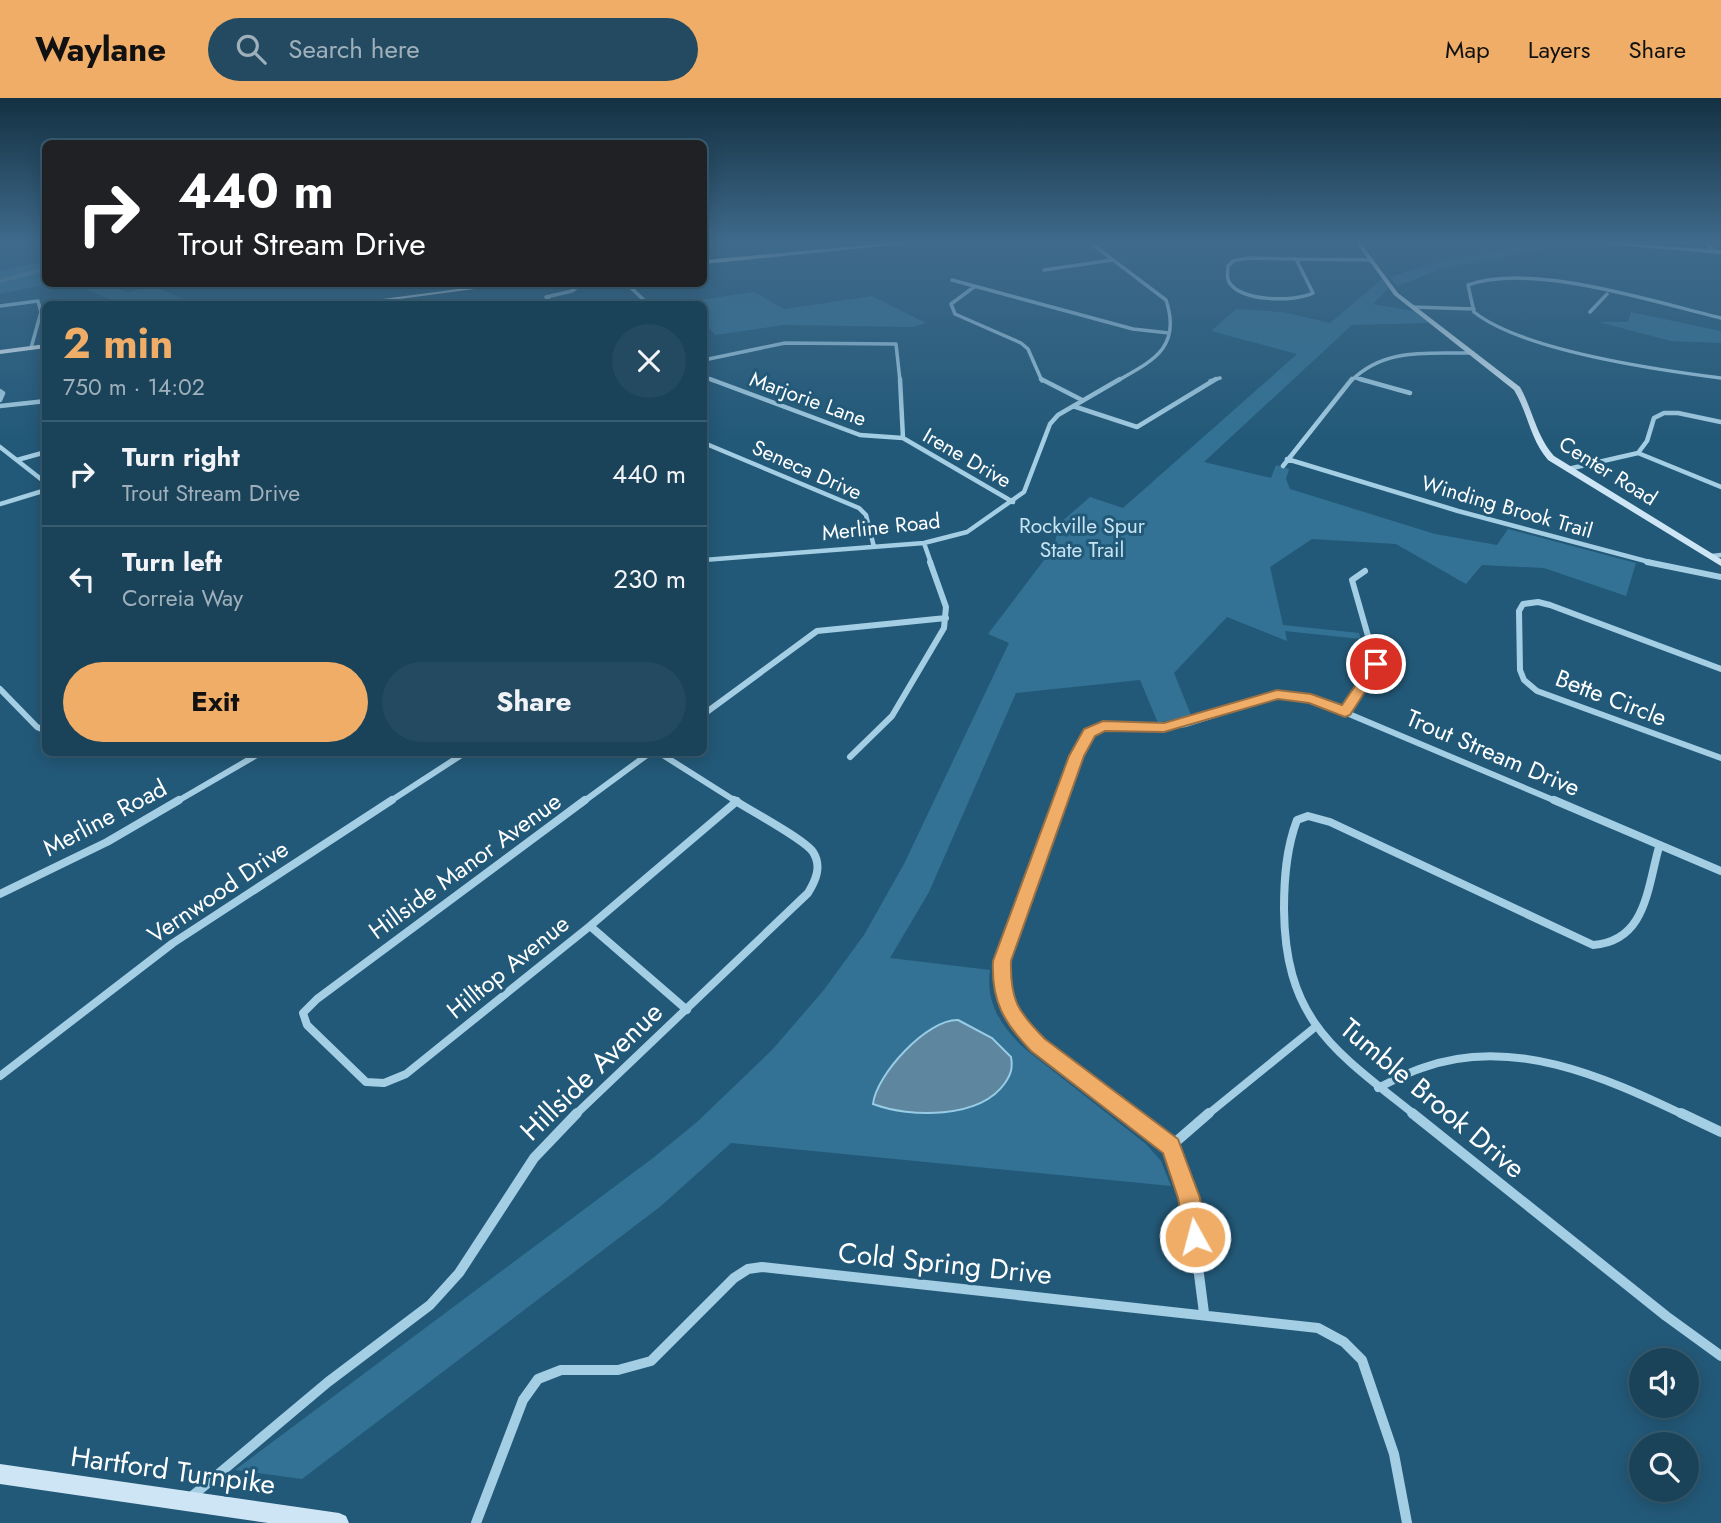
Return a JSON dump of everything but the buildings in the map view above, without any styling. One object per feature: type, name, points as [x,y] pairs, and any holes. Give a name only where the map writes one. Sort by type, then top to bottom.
[{"type":"main road","points":[[0,352],[42,347]]},
{"type":"street","points":[[31,348],[41,312],[40,308]]},
{"type":"street","points":[[952,308],[955,314],[1021,343],[1028,349],[1042,381],[1082,400]]},
{"type":"street","points":[[1052,308],[1133,329],[1169,333],[1170,308]]},
{"type":"street","points":[[1415,308],[1474,311]]},
{"type":"street","name":"Center Road","points":[[1415,308],[1517,390],[1529,411],[1539,447],[1568,469],[1716,555],[1721,563]]},
{"type":"street","points":[[1473,308],[1489,324],[1583,354],[1622,364],[1721,378]]},
{"type":"street","points":[[1590,312],[1594,308]]},
{"type":"street","points":[[1671,308],[1721,318]]},
{"type":"street","name":"Merline Road","points":[[707,560],[924,543],[967,532],[1024,492],[1050,424],[1082,400],[1158,357],[1166,347],[1169,333]]},
{"type":"street","name":"Irene Drive","points":[[707,359],[785,344],[896,344],[903,438],[1013,502]]},
{"type":"street","points":[[1283,466],[1320,416],[1368,366],[1389,358],[1473,353]]},
{"type":"street","name":"Marjorie Lane","points":[[707,378],[860,435],[903,438]]},
{"type":"street","points":[[1073,406],[1137,427],[1209,381],[1220,378]]},
{"type":"street","points":[[1356,378],[1410,393]]},
{"type":"street","points":[[0,391],[3,393],[0,400]]},
{"type":"street","points":[[0,406],[42,401]]},
{"type":"street","points":[[1638,453],[1647,441],[1654,418],[1664,413],[1721,422]]},
{"type":"street","name":"Seneca Drive","points":[[707,444],[859,508],[866,515],[874,547]]},
{"type":"street","points":[[0,447],[42,480]]},
{"type":"street","points":[[1568,469],[1638,453],[1721,487]]},
{"type":"street","points":[[17,460],[42,454]]},
{"type":"street","name":"Winding Brook Trail","points":[[1287,459],[1458,511],[1682,571],[1721,577]]},
{"type":"street","points":[[0,504],[42,491]]},
{"type":"street","points":[[850,757],[878,733],[892,716],[944,628],[946,607],[924,543]]},
{"type":"street","points":[[1345,712],[1376,664],[1352,580],[1365,571]]},
{"type":"street","name":"Bette Circle","points":[[1721,669],[1550,605],[1538,602],[1523,604],[1519,611],[1520,670],[1524,680],[1537,691],[1721,758]]},
{"type":"street","points":[[707,712],[817,631],[946,618]]},
{"type":"street","points":[[0,689],[42,729]]},
{"type":"street","name":"Trout Stream Drive","points":[[1171,1146],[1038,1045],[1010,1013],[1001,987],[1002,961],[1077,756],[1089,733],[1103,726],[1175,726],[1277,695],[1311,698],[1721,872]]},
{"type":"street","name":"Merline Road","points":[[0,894],[107,842],[255,756]]},
{"type":"street","name":"Vernwood Drive","points":[[0,1076],[173,943],[457,756]]},
{"type":"street","name":"Hillside Manor Avenue","points":[[303,1013],[317,999],[646,756]]},
{"type":"street","name":"Hillside Avenue","points":[[188,1500],[207,1480],[328,1382],[430,1305],[459,1273],[541,1149],[808,893],[818,878],[817,859],[811,849],[664,756]]},
{"type":"street","name":"Hilltop Avenue","points":[[303,1013],[307,1025],[366,1082],[384,1083],[406,1074],[590,926],[737,801]]},
{"type":"street","name":"Tumble Brook Drive","points":[[1659,847],[1637,919],[1628,935],[1614,943],[1593,945],[1330,822],[1308,816],[1297,820],[1289,835],[1285,875],[1287,954],[1292,979],[1314,1028],[1378,1088],[1666,1316],[1721,1356]]},
{"type":"street","points":[[590,926],[687,1010]]},
{"type":"street","points":[[1204,1313],[1189,1198],[1171,1146],[1263,1067],[1314,1028]]},
{"type":"street","points":[[1378,1088],[1418,1069],[1440,1063],[1477,1056],[1527,1057],[1589,1072],[1721,1132]]},
{"type":"street","name":"Cold Spring Drive","points":[[476,1523],[523,1400],[538,1379],[561,1370],[618,1370],[651,1361],[734,1278],[748,1269],[762,1267],[1204,1313],[1318,1328],[1344,1342],[1362,1360],[1394,1454],[1407,1523]]},
{"type":"street","name":"Hartford Turnpike","points":[[0,1474],[339,1523]]},
{"type":"green space","points":[[707,308],[895,308],[926,323],[914,327],[784,325],[715,335],[707,326]]},
{"type":"green space","name":"Rockville Spur State Trail","points":[[1348,308],[1394,308],[1414,311],[1429,323],[1352,325],[1204,462],[1271,478],[1276,465],[1289,469],[1286,479],[1290,489],[1435,534],[1497,545],[1508,529],[1636,563],[1626,596],[1544,568],[1482,565],[1466,584],[1396,544],[1312,539],[1270,567],[1283,625],[1359,633],[1361,639],[1285,631],[1287,641],[1227,617],[1174,673],[1191,715],[1158,723],[1140,680],[1016,693],[929,892],[890,958],[990,970],[993,1004],[1009,1032],[1024,1048],[1146,1144],[1161,1161],[1171,1186],[731,1143],[661,1206],[302,1479],[235,1470],[653,1158],[697,1122],[772,1050],[823,991],[864,935],[904,864],[1009,643],[988,634],[1054,547],[1059,524],[1090,497],[1123,508],[1297,354],[1211,331],[1236,309],[1283,312],[1330,323]]},
{"type":"green space","points":[[1631,312],[1721,331],[1721,343],[1671,341],[1599,322],[1628,322]]},
{"type":"shaded area","points":[[958,1020],[992,1038],[1011,1057],[1009,1077],[994,1095],[962,1109],[944,1112],[906,1112],[873,1104],[876,1092],[893,1064],[918,1038],[946,1022]]},
{"type":"route","points":[[1195,1237],[1189,1198],[1171,1146],[1038,1045],[1020,1027],[1010,1013],[1001,987],[1002,961],[1077,756],[1089,733],[1103,726],[1164,727],[1186,723],[1277,695],[1292,694],[1311,698],[1345,712],[1371,676],[1376,664]]}]
